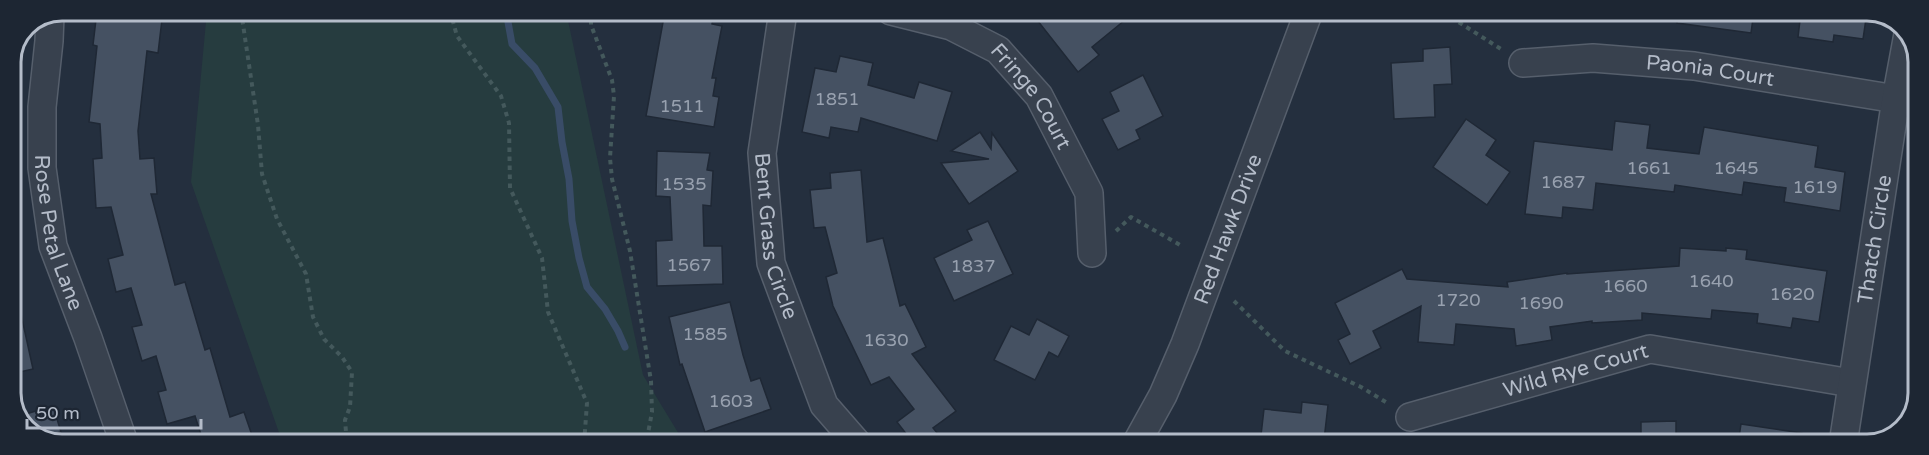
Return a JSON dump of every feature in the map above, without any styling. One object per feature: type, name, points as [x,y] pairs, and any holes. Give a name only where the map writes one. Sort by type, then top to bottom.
[{"type":"street","name":"Bent Grass Circle","points":[[782,21],[762,153],[771,263],[824,405],[849,434]]},
{"type":"street","name":"Fringe Court","points":[[931,21],[951,26],[998,50],[1039,96],[1089,193],[1092,253]]},
{"type":"street","name":"Red Hawk Drive","points":[[1142,434],[1163,395],[1185,344],[1305,21]]},
{"type":"street","name":"Rose Petal Lane","points":[[50,23],[42,107],[42,168],[53,246],[121,434]]},
{"type":"street","name":"Thatch Circle","points":[[1844,434],[1905,48]]},
{"type":"street","name":"Paonia Court","points":[[1523,63],[1593,58],[1694,66],[1896,99]]},
{"type":"street","name":"Wild Rye Court","points":[[1410,417],[1650,349],[1851,383]]},
{"type":"path","points":[[242,21],[258,125],[262,174],[277,219],[306,274],[313,317],[324,339],[342,357],[352,372],[350,407],[345,420],[346,434]]},
{"type":"path","points":[[453,21],[457,36],[501,96],[509,123],[510,188],[542,258],[548,312],[587,403],[585,434]]},
{"type":"path","points":[[591,21],[612,80],[614,96],[610,158],[612,179],[630,251],[651,381],[652,412],[648,434]]},
{"type":"path","points":[[1457,21],[1523,63]]},
{"type":"path","points":[[1092,253],[1131,217],[1180,245]]},
{"type":"path","points":[[1234,301],[1285,351],[1361,387],[1410,417]]},
{"type":"green space","points":[[206,21],[568,21],[643,375],[679,434],[279,434],[191,182]]},
{"type":"building","points":[[96,21],[162,21],[158,53],[147,51],[138,131],[140,159],[154,158],[157,194],[151,194],[175,285],[185,282],[205,350],[210,348],[230,417],[244,412],[252,434],[201,434],[195,416],[167,424],[158,392],[166,390],[156,356],[142,361],[132,327],[142,325],[131,288],[116,292],[108,259],[123,255],[111,207],[96,208],[93,159],[102,158],[100,124],[89,122],[97,46],[93,45]]},
{"type":"building","points":[[663,21],[713,21],[712,24],[722,26],[712,78],[716,78],[713,96],[719,97],[714,127],[646,116]]},
{"type":"building","points":[[1038,21],[1124,21],[1092,47],[1099,55],[1078,72]]},
{"type":"building","points":[[1677,21],[1753,21],[1751,33],[1677,23]]},
{"type":"building","points":[[1800,21],[1866,21],[1863,39],[1834,35],[1833,42],[1798,37]]},
{"type":"building","points":[[1450,47],[1452,84],[1434,85],[1435,117],[1394,119],[1391,63],[1423,61],[1423,49]]},
{"type":"building","points":[[840,56],[873,63],[868,85],[914,98],[919,82],[952,92],[937,141],[861,118],[858,132],[831,127],[829,138],[802,132],[815,68],[836,72]]},
{"type":"building","points":[[1143,75],[1163,116],[1136,130],[1140,139],[1118,150],[1102,119],[1119,111],[1110,92]]},
{"type":"building","points":[[1466,119],[1496,140],[1486,155],[1510,172],[1487,205],[1433,167]]},
{"type":"building","points":[[1615,121],[1650,125],[1647,148],[1699,154],[1704,127],[1818,146],[1815,167],[1845,172],[1840,211],[1784,202],[1786,188],[1744,182],[1742,195],[1675,185],[1674,192],[1596,183],[1593,210],[1563,207],[1562,218],[1525,214],[1534,141],[1612,150]]},
{"type":"building","points":[[980,132],[991,149],[992,133],[1018,171],[969,204],[941,163],[989,159],[951,151]]},
{"type":"building","points":[[657,151],[710,153],[707,170],[713,171],[711,206],[703,205],[704,246],[722,246],[723,284],[657,286],[656,241],[672,240],[670,197],[656,196]]},
{"type":"building","points":[[861,170],[867,242],[883,238],[900,306],[905,304],[926,347],[912,354],[956,411],[933,428],[938,434],[906,434],[897,422],[914,409],[889,377],[871,385],[833,306],[826,277],[837,273],[825,227],[814,228],[810,190],[831,188],[830,173]]},
{"type":"building","points":[[988,221],[1013,274],[954,301],[934,258],[972,240],[967,230]]},
{"type":"building","points":[[1680,248],[1747,250],[1746,259],[1827,271],[1819,322],[1793,318],[1791,328],[1757,323],[1758,314],[1712,310],[1711,319],[1642,313],[1642,320],[1592,323],[1592,321],[1550,327],[1552,340],[1516,346],[1514,329],[1456,324],[1454,345],[1418,342],[1421,306],[1373,331],[1381,348],[1350,364],[1338,340],[1350,334],[1335,303],[1402,269],[1407,279],[1508,287],[1507,282],[1567,273],[1679,266]]},
{"type":"building","points":[[730,302],[751,381],[760,378],[771,409],[705,432],[682,364],[680,365],[669,317]]},
{"type":"building","points":[[21,314],[33,369],[21,372]]},
{"type":"building","points":[[1037,319],[1069,336],[1058,357],[1049,352],[1035,380],[994,360],[1011,326],[1029,335]]},
{"type":"building","points":[[1302,402],[1328,405],[1325,434],[1261,434],[1264,409],[1301,413]]},
{"type":"building","points":[[53,406],[61,432],[49,432],[35,424],[27,414]]},
{"type":"building","points":[[1676,421],[1676,434],[1641,434],[1641,422]]},
{"type":"building","points":[[1741,424],[1802,433],[1802,434],[1740,434]]},
{"type":"waterway","points":[[508,21],[512,44],[535,68],[558,107],[569,179],[572,221],[587,287],[605,309],[625,347]]}]
